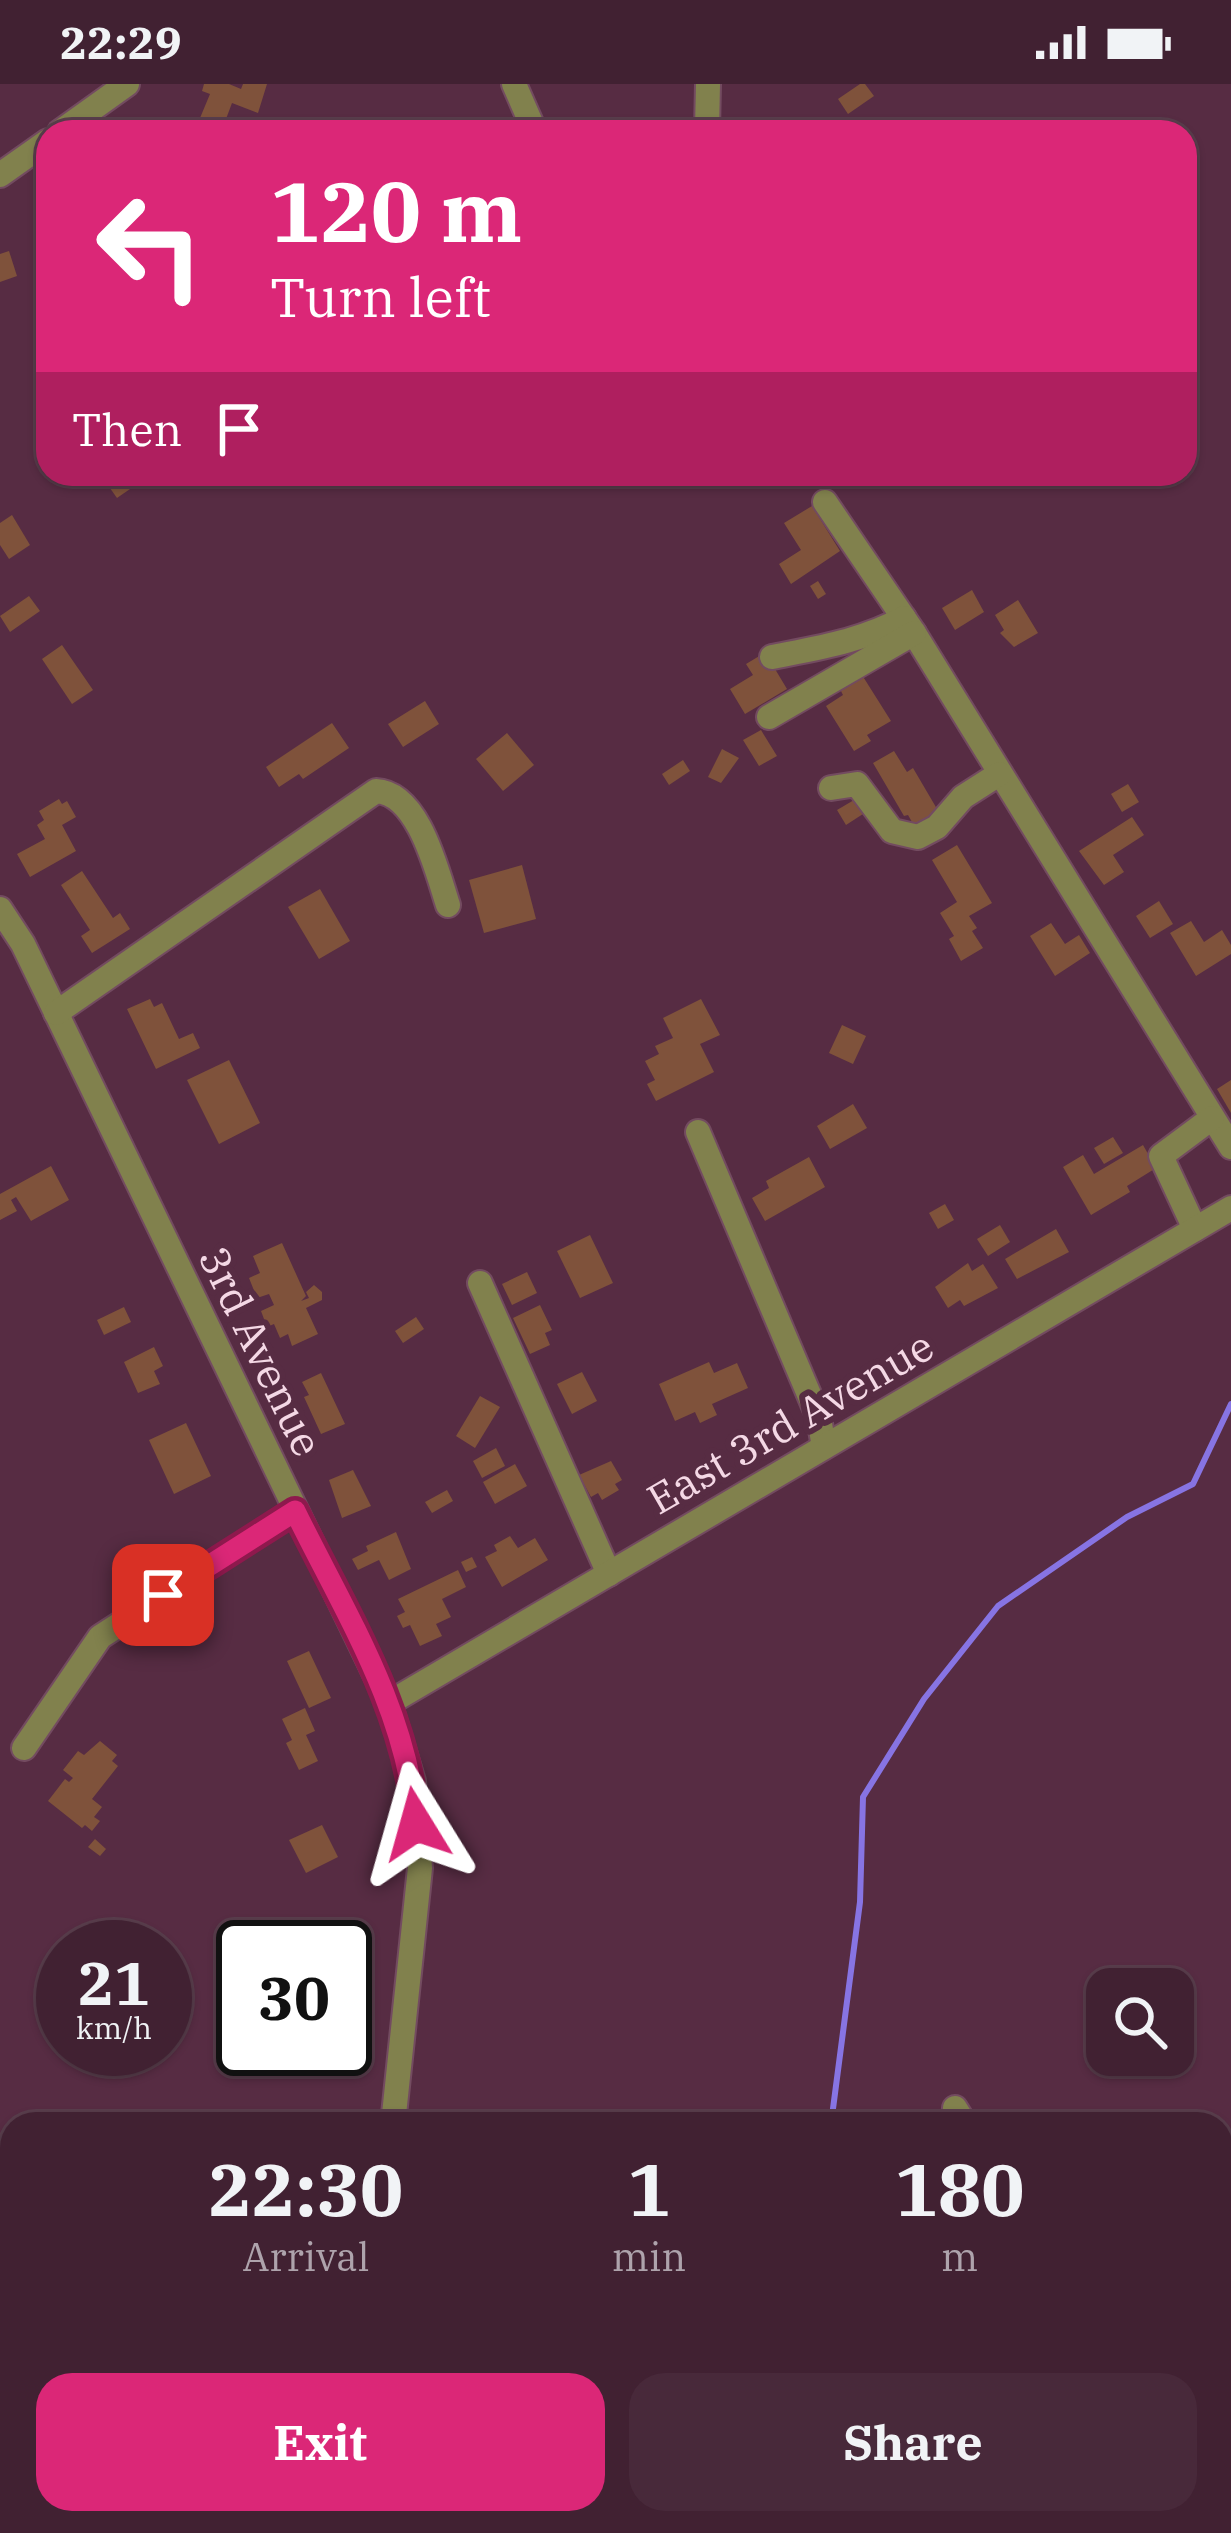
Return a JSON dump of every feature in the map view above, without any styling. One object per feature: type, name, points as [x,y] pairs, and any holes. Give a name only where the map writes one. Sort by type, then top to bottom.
[{"type":"street","points":[[77,120],[127,84]]},
{"type":"street","points":[[514,84],[530,120]]},
{"type":"street","points":[[707,120],[708,84]]},
{"type":"street","points":[[0,175],[36,150]]},
{"type":"street","points":[[825,502],[909,626],[1231,1148]]},
{"type":"street","points":[[772,657],[909,626]]},
{"type":"street","points":[[770,717],[909,626]]},
{"type":"street","points":[[831,788],[857,784],[892,831],[918,837],[937,827],[963,797],[999,774]]},
{"type":"street","points":[[56,1013],[376,791],[394,796],[417,823],[448,905]]},
{"type":"street","name":"3rd Avenue","points":[[0,909],[56,1013],[389,1703],[413,1781],[420,1868],[394,2112]]},
{"type":"street","points":[[1195,1229],[1160,1156],[1213,1118]]},
{"type":"street","points":[[698,1132],[819,1418],[824,1447]]},
{"type":"street","name":"East 3rd Avenue","points":[[389,1703],[1229,1213]]},
{"type":"street","points":[[480,1283],[609,1574]]},
{"type":"street","points":[[24,1748],[100,1637],[295,1511]]},
{"type":"building","points":[[204,84],[241,89],[243,84],[267,84],[258,113],[232,103],[226,120],[200,118],[210,94],[202,91]]},
{"type":"building","points":[[860,84],[874,96],[848,114],[838,99]]},
{"type":"building","points":[[9,251],[17,276],[0,282],[0,254]]},
{"type":"building","points":[[108,486],[134,486],[117,498]]},
{"type":"building","points":[[812,506],[840,551],[791,584],[779,564],[801,550],[784,523]]},
{"type":"building","points":[[12,515],[30,545],[9,559],[0,545],[0,523]]},
{"type":"building","points":[[818,581],[826,594],[818,599],[810,586]]},
{"type":"building","points":[[972,590],[984,612],[955,630],[942,608]]},
{"type":"building","points":[[29,596],[40,611],[10,632],[0,616]]},
{"type":"building","points":[[1018,600],[1038,633],[1014,647],[1000,633],[1004,630],[995,615]]},
{"type":"building","points":[[62,645],[93,690],[72,704],[42,659]]},
{"type":"building","points":[[761,655],[787,689],[745,714],[730,689],[753,675],[746,664]]},
{"type":"building","points":[[862,675],[891,721],[867,735],[871,741],[854,751],[826,706],[843,695],[840,689]]},
{"type":"building","points":[[425,701],[439,724],[403,747],[388,724]]},
{"type":"building","points":[[332,723],[349,748],[303,779],[299,774],[279,787],[266,767]]},
{"type":"building","points":[[761,730],[777,756],[759,766],[743,740]]},
{"type":"building","points":[[507,733],[534,765],[503,791],[476,759]]},
{"type":"building","points":[[722,749],[739,758],[721,783],[708,777]]},
{"type":"building","points":[[894,751],[907,772],[913,768],[940,814],[916,829],[873,763]]},
{"type":"building","points":[[683,760],[690,771],[669,785],[662,774]]},
{"type":"building","points":[[1128,784],[1139,802],[1122,812],[1111,794]]},
{"type":"building","points":[[59,799],[62,804],[67,801],[76,817],[62,825],[76,851],[30,877],[17,854],[45,839],[37,825],[44,820],[39,811]]},
{"type":"building","points":[[854,800],[863,814],[846,825],[837,810]]},
{"type":"building","points":[[1132,817],[1144,835],[1113,855],[1124,872],[1104,885],[1079,851]]},
{"type":"building","points":[[957,845],[992,903],[969,916],[983,948],[961,961],[949,939],[954,936],[940,913],[957,902],[932,860]]},
{"type":"building","points":[[522,865],[536,919],[484,933],[469,880]]},
{"type":"building","points":[[82,871],[113,918],[120,913],[130,929],[92,953],[81,936],[90,930],[61,885]]},
{"type":"building","points":[[320,889],[350,941],[319,959],[288,907]]},
{"type":"building","points":[[1159,901],[1173,924],[1150,938],[1136,916]]},
{"type":"building","points":[[1191,921],[1204,942],[1222,930],[1231,945],[1231,954],[1196,976],[1170,933]]},
{"type":"building","points":[[1051,923],[1065,944],[1079,935],[1090,953],[1055,976],[1030,936]]},
{"type":"building","points":[[150,999],[154,1007],[162,1003],[179,1039],[193,1033],[200,1048],[156,1069],[127,1009]]},
{"type":"building","points":[[701,999],[720,1035],[700,1044],[714,1072],[656,1101],[647,1084],[655,1080],[645,1061],[659,1054],[655,1046],[673,1038],[663,1018]]},
{"type":"building","points":[[842,1025],[866,1036],[853,1064],[829,1053]]},
{"type":"building","points":[[229,1060],[260,1123],[219,1144],[187,1080]]},
{"type":"building","points":[[1231,1080],[1231,1113],[1217,1089]]},
{"type":"building","points":[[853,1104],[867,1128],[830,1149],[817,1126]]},
{"type":"building","points":[[1113,1137],[1123,1153],[1104,1164],[1094,1148]]},
{"type":"building","points":[[1143,1145],[1156,1168],[1127,1186],[1130,1192],[1091,1215],[1063,1167],[1083,1155],[1094,1174]]},
{"type":"building","points":[[809,1157],[825,1187],[765,1221],[752,1198],[769,1188],[766,1181]]},
{"type":"building","points":[[51,1166],[69,1200],[31,1221],[16,1197],[11,1200],[17,1211],[0,1220],[0,1194]]},
{"type":"building","points":[[945,1204],[954,1220],[938,1229],[929,1213]]},
{"type":"building","points":[[1000,1225],[1010,1242],[988,1256],[977,1239]]},
{"type":"building","points":[[1056,1229],[1069,1252],[1017,1279],[1005,1259]]},
{"type":"building","points":[[590,1235],[613,1283],[580,1298],[557,1251]]},
{"type":"building","points":[[282,1243],[306,1296],[301,1301],[309,1298],[306,1292],[314,1285],[322,1292],[322,1300],[306,1308],[318,1334],[292,1346],[288,1334],[280,1338],[274,1324],[267,1327],[261,1311],[274,1305],[269,1294],[257,1298],[249,1278],[260,1273],[253,1256]]},
{"type":"building","points":[[968,1263],[972,1271],[983,1264],[998,1288],[964,1306],[960,1300],[948,1308],[935,1287]]},
{"type":"building","points":[[527,1272],[537,1293],[512,1305],[502,1284]]},
{"type":"building","points":[[540,1305],[552,1330],[545,1333],[550,1345],[530,1354],[513,1318]]},
{"type":"building","points":[[124,1307],[131,1322],[104,1335],[97,1320]]},
{"type":"building","points":[[416,1317],[424,1329],[403,1343],[395,1331]]},
{"type":"building","points":[[154,1347],[163,1366],[154,1371],[160,1384],[138,1393],[124,1362]]},
{"type":"building","points":[[709,1362],[714,1373],[737,1363],[748,1388],[712,1404],[717,1415],[700,1423],[695,1412],[675,1421],[659,1384]]},
{"type":"building","points":[[582,1372],[597,1401],[572,1414],[557,1384]]},
{"type":"building","points":[[321,1373],[345,1424],[321,1434],[302,1382]]},
{"type":"building","points":[[480,1396],[500,1407],[475,1448],[456,1436]]},
{"type":"building","points":[[186,1423],[211,1476],[174,1494],[149,1440]]},
{"type":"building","points":[[496,1448],[505,1466],[482,1478],[473,1461]]},
{"type":"building","points":[[611,1461],[622,1480],[615,1484],[619,1490],[602,1500],[598,1493],[591,1497],[579,1475]]},
{"type":"building","points":[[515,1464],[527,1486],[495,1504],[483,1482]]},
{"type":"building","points":[[353,1470],[371,1506],[342,1518],[329,1480]]},
{"type":"building","points":[[447,1490],[453,1501],[432,1513],[425,1502]]},
{"type":"building","points":[[396,1532],[411,1569],[389,1580],[379,1560],[358,1570],[352,1559],[368,1551],[366,1546]]},
{"type":"building","points":[[510,1536],[518,1548],[535,1538],[548,1560],[502,1587],[485,1557]]},
{"type":"building","points":[[472,1557],[477,1567],[466,1572],[461,1562]]},
{"type":"building","points":[[458,1570],[466,1587],[442,1599],[451,1617],[436,1624],[442,1636],[420,1646],[410,1625],[403,1628],[397,1616],[405,1612],[398,1599]]},
{"type":"building","points":[[309,1651],[331,1698],[309,1708],[287,1661]]},
{"type":"building","points":[[305,1708],[315,1731],[306,1735],[318,1761],[299,1770],[286,1743],[292,1740],[282,1719]]},
{"type":"building","points":[[100,1741],[117,1755],[112,1761],[118,1766],[92,1799],[102,1807],[92,1831],[48,1801],[65,1779],[73,1778],[63,1770],[78,1751],[84,1755]]},
{"type":"building","points":[[322,1825],[338,1857],[306,1873],[289,1840]]},
{"type":"building","points":[[95,1839],[106,1849],[100,1856],[88,1847]]},
{"type":"waterway","points":[[833,2112],[860,1902],[863,1797],[924,1699],[998,1606],[1127,1517],[1193,1484],[1231,1404]]},
{"type":"route","points":[[163,1595],[295,1511],[389,1703],[413,1781],[416,1824]]}]
